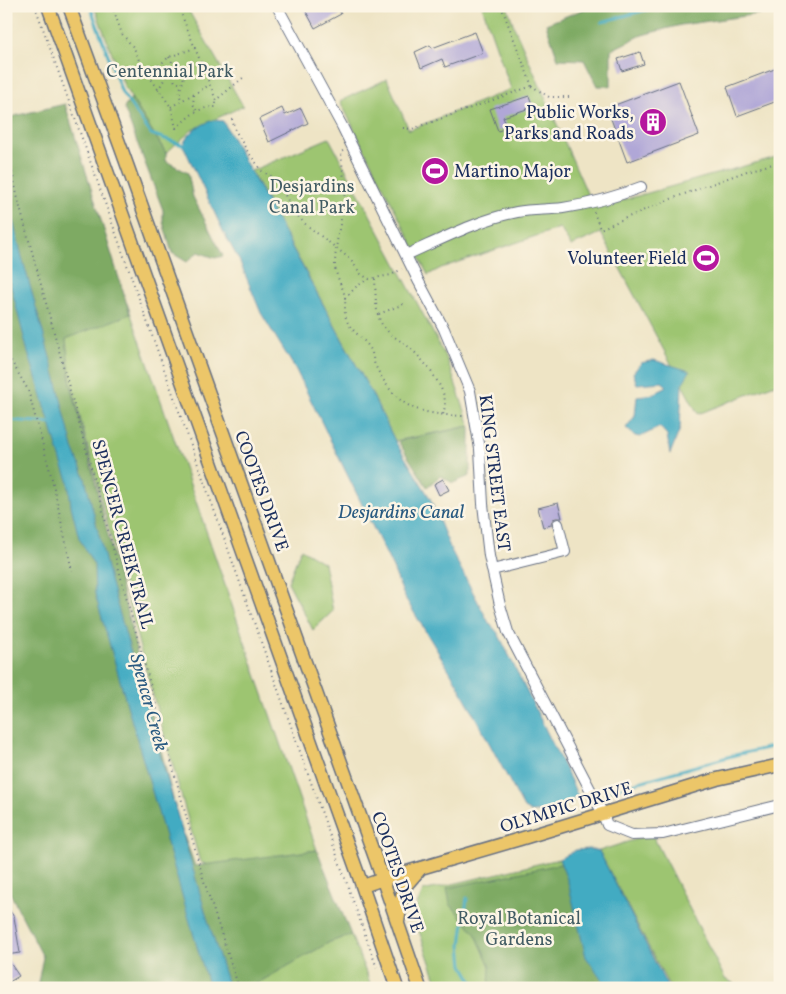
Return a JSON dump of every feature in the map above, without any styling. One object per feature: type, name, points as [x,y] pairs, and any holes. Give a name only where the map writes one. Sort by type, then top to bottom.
[{"type":"main road","points":[[48,6],[363,886],[397,988]]},
{"type":"main road","name":"COOTES DRIVE","points":[[69,6],[383,879],[420,988]]},
{"type":"main road","name":"OLYMPIC DRIVE","points":[[363,886],[718,779],[780,765]]},
{"type":"main road","points":[[398,925],[402,895],[420,869]]},
{"type":"street","name":"KING STREET EAST","points":[[277,6],[352,146],[444,329],[470,391],[480,449],[488,556],[508,632],[607,825],[632,835],[663,834],[780,805]]},
{"type":"street","points":[[409,260],[476,224],[494,218],[529,210],[558,208],[591,202],[641,187]]},
{"type":"street","points":[[492,570],[565,552],[558,524]]},
{"type":"path","points":[[35,6],[381,979]]},
{"type":"path","points":[[112,6],[122,34],[134,48],[140,62],[171,107],[176,128],[193,112],[207,107],[216,107],[216,100],[178,6]]},
{"type":"path","points":[[501,6],[532,86],[549,97],[569,97]]},
{"type":"path","points":[[149,76],[169,57],[195,48]]},
{"type":"path","points":[[169,57],[172,61],[171,71],[176,82],[182,84]]},
{"type":"path","points":[[158,90],[172,70],[201,64]]},
{"type":"path","points":[[181,68],[184,80],[180,96],[181,100]]},
{"type":"path","points":[[216,100],[244,77]]},
{"type":"path","points":[[171,107],[209,85]]},
{"type":"path","points":[[403,128],[412,129],[532,86]]},
{"type":"path","points":[[194,95],[194,104],[197,111]]},
{"type":"path","points":[[232,119],[235,130],[246,149],[262,171],[279,184],[293,210],[304,222],[349,258],[361,274],[369,279]]},
{"type":"path","name":"SPENCER CREEK TRAIL","points":[[6,143],[18,204],[203,878],[239,988]]},
{"type":"path","points":[[352,146],[341,152],[344,199],[335,266],[337,278],[345,298],[346,320],[371,350],[374,363],[385,383],[399,399],[409,406],[426,413],[474,416]]},
{"type":"path","points":[[591,202],[600,230],[668,200],[780,162]]},
{"type":"path","points":[[345,298],[356,287],[369,279],[392,275],[409,260]]},
{"type":"path","points":[[375,278],[378,315],[384,327],[429,367],[444,395],[446,403],[443,415]]},
{"type":"path","points":[[378,315],[406,302]]},
{"type":"path","points":[[6,352],[28,390],[52,479],[72,571]]},
{"type":"green space","name":"Centennial Park","points":[[94,6],[186,6],[243,106],[192,130],[166,153],[125,88]]},
{"type":"green space","points":[[482,6],[507,6],[515,29],[591,202],[616,202],[780,156],[780,382],[698,414],[601,233],[571,246],[560,228],[441,268],[428,275],[340,101],[387,79],[409,130],[511,89]]},
{"type":"green space","points":[[592,6],[780,6],[780,11],[681,25],[642,35],[611,50],[611,86],[597,86],[584,60],[558,59],[546,24]]},
{"type":"green space","points":[[131,98],[166,153],[166,161],[188,173],[193,197],[223,256],[215,258],[198,252],[187,262],[172,253],[163,222],[163,210],[124,108]]},
{"type":"green space","points":[[65,104],[130,314],[66,339],[71,384],[178,819],[195,866],[317,850],[351,935],[330,942],[249,988],[37,988],[43,957],[6,885],[6,118]]},
{"type":"green space","name":"Desjardins Canal Park","points":[[329,138],[447,359],[470,426],[395,441],[372,394],[251,171]]},
{"type":"green space","points":[[127,303],[317,850],[211,866],[200,862],[143,660],[59,336]]},
{"type":"green space","points":[[470,426],[470,476],[453,483],[440,476],[427,487],[398,441]]},
{"type":"green space","points":[[301,549],[324,563],[333,611],[313,630],[288,582]]},
{"type":"green space","name":"Royal Botanical Gardens","points":[[652,834],[725,979],[733,983],[736,988],[670,988],[599,851]]},
{"type":"green space","name":"Royal Botanical Gardens","points":[[559,859],[608,988],[439,988],[413,914],[423,891]]},
{"type":"green space","name":"Royal Botanical Gardens","points":[[565,863],[624,988],[489,988],[490,966],[475,933],[450,904],[447,888]]},
{"type":"green space","points":[[351,935],[372,988],[247,988],[284,953]]},
{"type":"water","name":"Desjardins Canal","points":[[213,120],[223,121],[372,394],[395,441],[430,498],[451,550],[489,623],[498,633],[572,783],[577,795],[565,805],[551,811],[531,812],[524,808],[457,683],[404,596],[393,568],[296,370],[261,313],[240,262],[223,231],[183,145],[188,136],[195,130]]},
{"type":"water","points":[[6,198],[73,448],[85,478],[110,580],[229,988],[209,988],[95,594],[94,565],[79,538],[71,506],[68,480],[28,353],[6,266]]},
{"type":"water","points":[[654,360],[690,371],[682,384],[680,429],[670,454],[667,435],[660,427],[640,437],[635,436],[626,428],[635,416],[637,396],[654,394],[667,386],[662,382],[637,384],[633,373],[641,363]]},
{"type":"water","points":[[589,849],[599,851],[668,988],[608,988],[586,957],[568,882],[559,859],[576,850]]},
{"type":"building","points":[[303,6],[337,6],[341,14],[315,28]]},
{"type":"building","points":[[475,32],[483,53],[445,67],[442,59],[421,68],[415,52],[430,45],[432,48]]},
{"type":"building","points":[[640,52],[644,64],[622,71],[618,59]]},
{"type":"building","points":[[780,67],[780,100],[737,116],[727,87]]},
{"type":"building","name":"Public Works, Parks and Roads","points":[[679,81],[699,135],[627,162],[607,108]]},
{"type":"building","points":[[529,96],[533,107],[503,117],[507,128],[498,131],[490,109]]},
{"type":"building","points":[[282,108],[285,115],[301,108],[308,123],[269,142],[259,119]]},
{"type":"building","points":[[443,479],[449,490],[439,495],[434,484]]},
{"type":"building","points":[[558,503],[562,518],[553,519],[551,525],[543,527],[538,508]]},
{"type":"building","points":[[6,905],[14,917],[20,953],[6,955]]},
{"type":"building","points":[[6,957],[19,976],[6,984]]},
{"type":"waterway","points":[[90,6],[122,93],[151,134],[183,145]]},
{"type":"waterway","points":[[602,22],[660,6]]},
{"type":"waterway","points":[[6,420],[53,423]]},
{"type":"waterway","points":[[611,790],[735,755],[780,745]]},
{"type":"waterway","points":[[577,795],[581,797]]},
{"type":"waterway","points":[[467,898],[461,945],[463,965],[476,988]]},
{"type":"place","name":"Public Works, Parks and Roads","points":[[653,122]]},
{"type":"place","name":"Martino Major","points":[[435,171]]},
{"type":"place","name":"Volunteer Field","points":[[706,258]]},
{"type":"water label","name":"Spencer Creek","points":[[150,702]]}]
